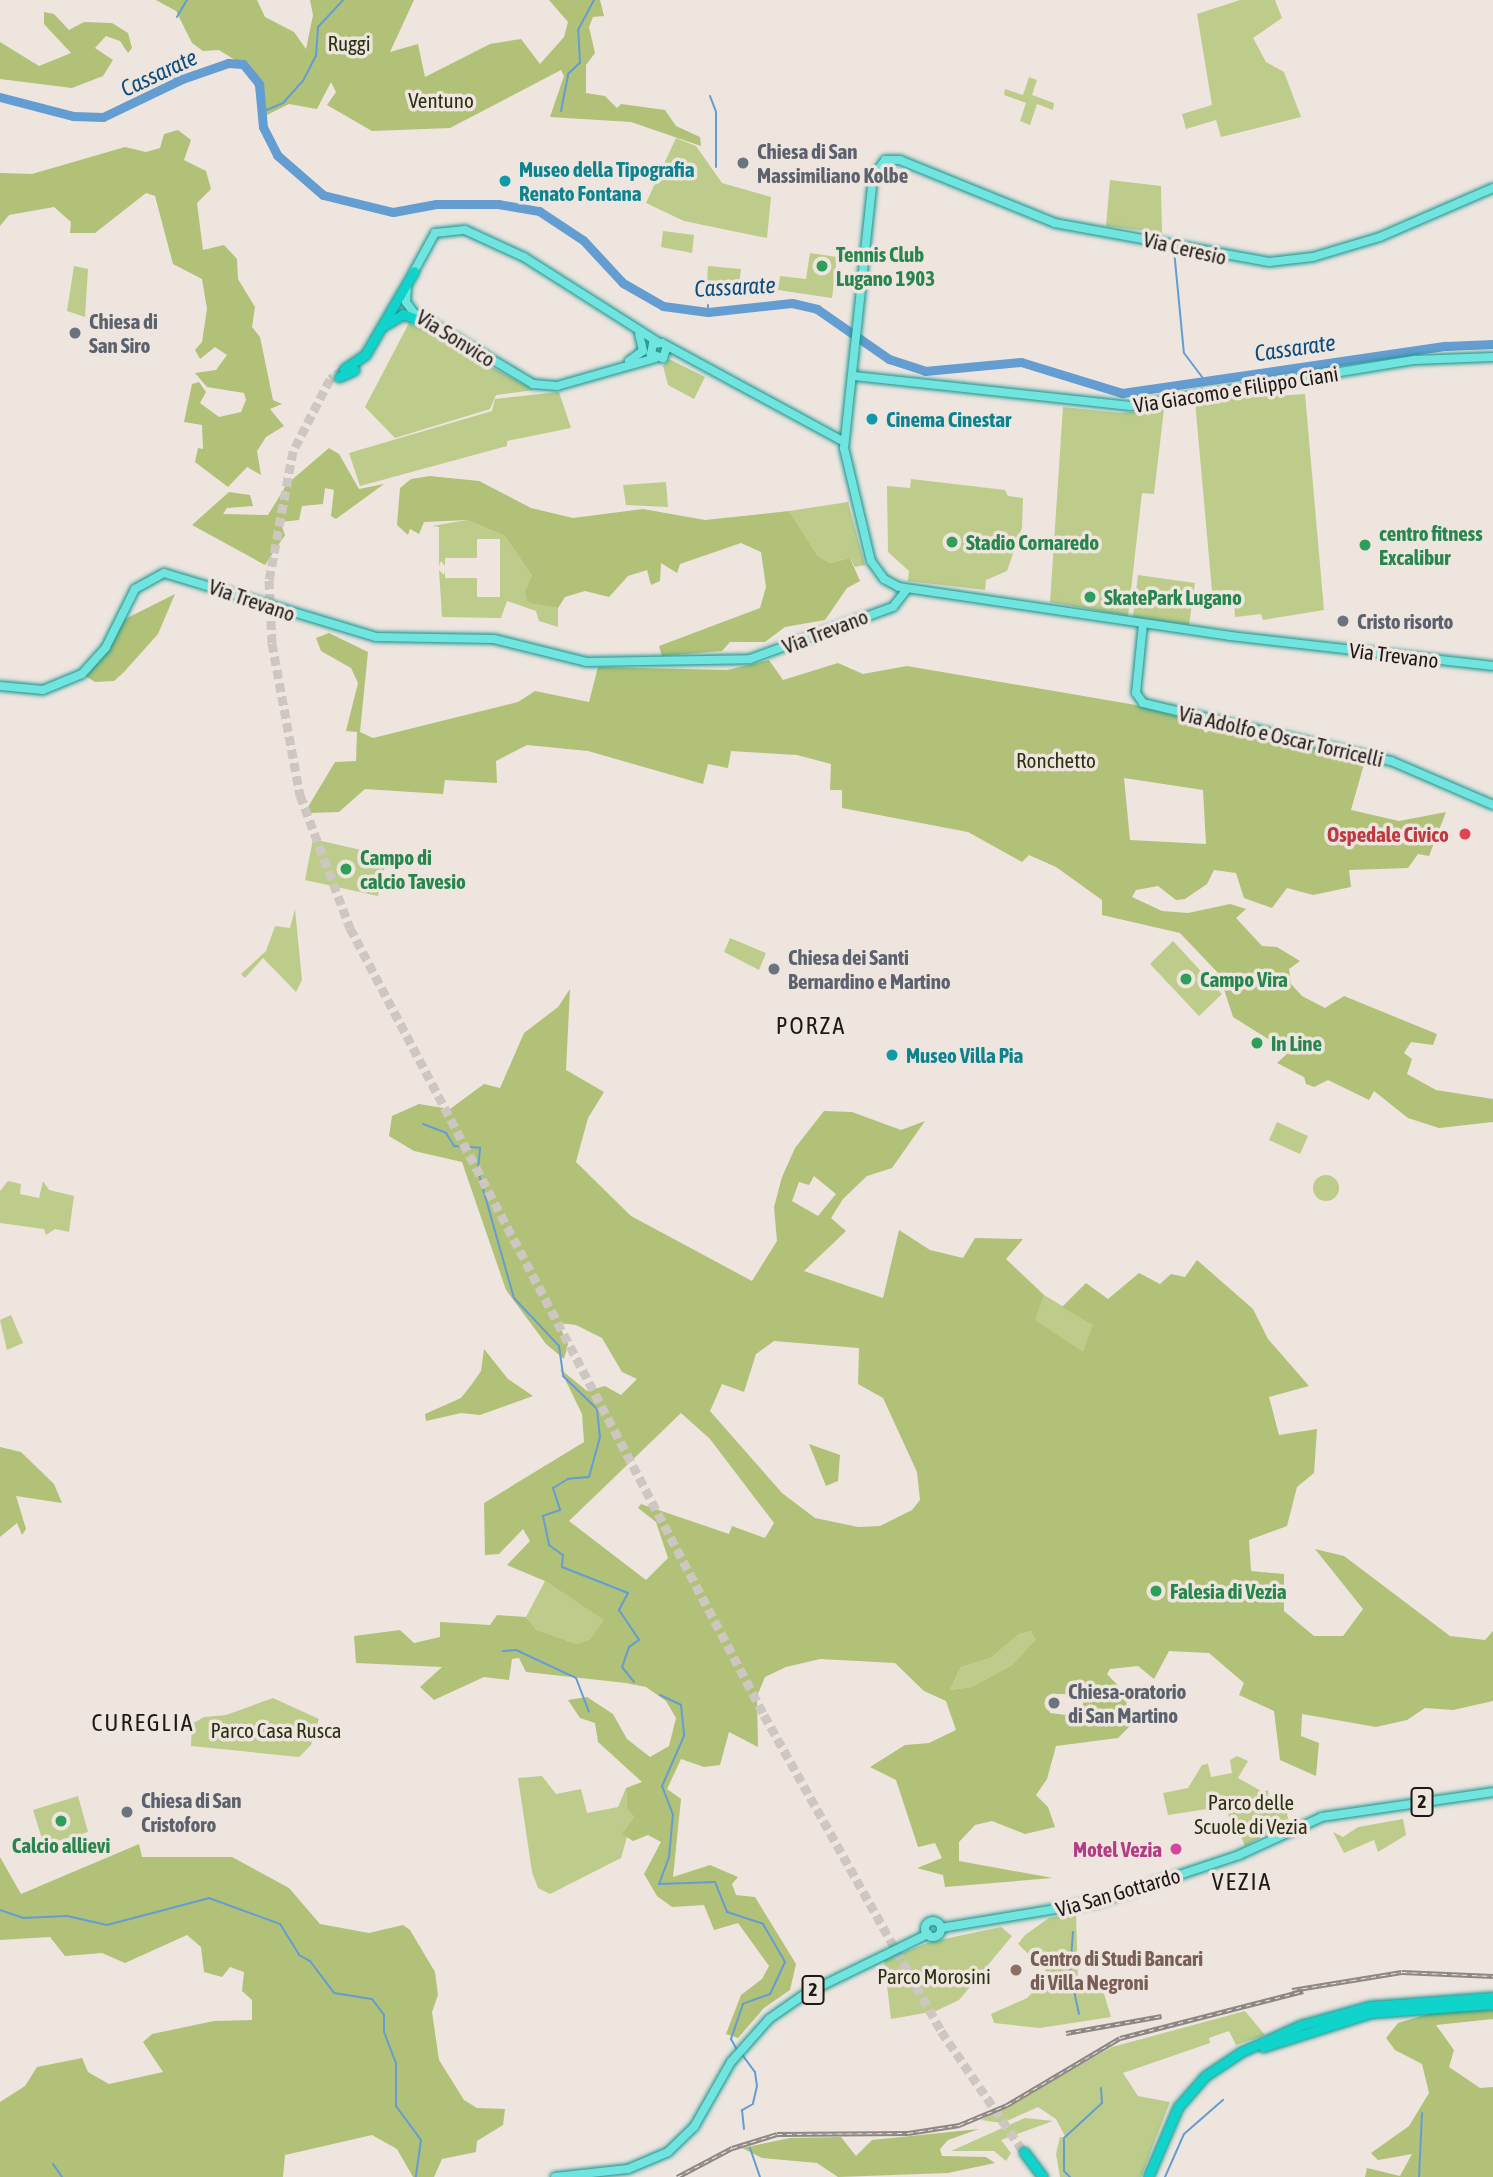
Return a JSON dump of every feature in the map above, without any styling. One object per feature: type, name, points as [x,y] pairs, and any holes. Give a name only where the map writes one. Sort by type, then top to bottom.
[{"type":"highway","points":[[414,271],[365,355],[342,373],[366,361],[394,316],[407,315],[430,324]]},
{"type":"highway","points":[[1147,2177],[1178,2107],[1205,2077],[1241,2052],[1300,2025],[1370,2006],[1493,1997]]},
{"type":"highway","points":[[1153,2177],[1183,2109],[1213,2077],[1246,2055],[1305,2031],[1370,2013],[1493,2004]]},
{"type":"main road","name":"Via Ceresio","points":[[854,376],[855,324],[878,164],[895,159],[1055,223],[1269,262],[1313,257],[1369,240],[1493,188]]},
{"type":"main road","name":"Via Sonvico","points":[[682,356],[621,366],[565,384],[540,386],[430,324],[406,302],[414,271],[435,233],[463,230],[524,257],[619,320],[844,442]]},
{"type":"main road","name":"Via Sonvico","points":[[619,320],[645,342],[641,354],[621,366]]},
{"type":"main road","points":[[660,358],[662,344]]},
{"type":"main road","points":[[660,358],[651,349],[662,344]]},
{"type":"main road","name":"Via Giacomo e Filippo Ciani","points":[[854,376],[1130,406],[1415,360],[1493,357]]},
{"type":"main road","points":[[854,376],[844,442],[871,561],[884,579],[907,589]]},
{"type":"main road","name":"Via Trevano","points":[[0,686],[43,690],[82,674],[106,647],[132,592],[157,574],[178,575],[284,613],[376,637],[494,639],[586,662],[750,659],[893,607],[907,589],[1143,624],[1493,666]]},
{"type":"main road","name":"Via Adolfo e Oscar Torricelli","points":[[1143,624],[1136,693],[1143,703],[1391,761],[1493,805]]},
{"type":"main road","name":"Via San Gottardo","points":[[555,2177],[653,2161],[680,2143],[700,2119],[747,2041],[795,2000],[928,1934],[935,1936],[941,1928],[1098,1902],[1239,1855],[1322,1817],[1493,1792]]},
{"type":"green space","points":[[156,0],[257,0],[265,17],[294,32],[306,49],[313,15],[310,0],[414,0],[390,52],[418,44],[425,77],[490,44],[521,39],[540,64],[564,37],[568,22],[549,0],[600,0],[604,16],[593,17],[589,27],[595,53],[586,65],[586,93],[605,96],[617,108],[621,104],[665,110],[676,126],[700,137],[701,146],[631,122],[550,117],[564,76],[561,70],[450,128],[372,131],[327,105],[336,92],[331,82],[317,109],[289,104],[263,117],[253,80],[243,65],[219,50],[203,51],[192,43],[176,11]]},
{"type":"green space","points":[[1240,0],[1275,0],[1282,18],[1253,38],[1266,62],[1284,72],[1301,117],[1221,137],[1216,120],[1186,129],[1182,114],[1212,105],[1197,14]]},
{"type":"green space","points":[[44,12],[54,14],[69,30],[84,22],[112,23],[128,33],[132,48],[128,53],[120,41],[106,36],[95,48],[113,60],[103,76],[72,88],[0,79],[0,42],[39,66],[71,53],[44,24]]},
{"type":"green space","points":[[1029,77],[1037,80],[1032,95],[1054,103],[1053,110],[1037,104],[1030,125],[1020,121],[1026,103],[1004,95],[1005,89],[1023,95]]},
{"type":"green space","points":[[178,130],[191,140],[184,160],[206,171],[211,189],[197,203],[203,250],[224,245],[237,259],[238,279],[255,307],[252,327],[260,337],[273,400],[282,404],[270,409],[284,426],[266,437],[257,451],[261,475],[247,467],[228,487],[195,462],[198,448],[203,449],[202,425],[184,422],[192,384],[199,382],[206,392],[200,403],[219,417],[241,412],[246,400],[244,393],[207,387],[195,373],[216,370],[227,355],[215,347],[200,359],[195,350],[202,342],[207,309],[202,279],[173,264],[155,196],[146,193],[95,233],[70,233],[71,222],[54,207],[9,215],[0,226],[0,173],[32,174],[125,147],[146,152],[160,148],[164,134]]},
{"type":"green space","points":[[676,138],[696,146],[722,183],[771,197],[767,238],[684,221],[646,203]]},
{"type":"green space","points":[[1110,180],[1161,186],[1162,233],[1106,226]]},
{"type":"green space","points":[[663,231],[694,235],[692,253],[661,247]]},
{"type":"green space","name":"Tennis Club Lugano 1903","points":[[810,253],[837,257],[832,298],[778,290],[780,276],[806,279]]},
{"type":"green space","points":[[74,266],[88,269],[85,317],[67,311]]},
{"type":"green space","points":[[708,266],[741,269],[738,292],[706,295]]},
{"type":"green space","points":[[409,323],[534,390],[496,395],[490,409],[395,438],[365,407]]},
{"type":"green space","points":[[669,359],[705,377],[694,399],[668,385],[663,366]]},
{"type":"green space","points":[[559,392],[571,428],[507,441],[507,446],[360,486],[349,453],[492,411],[495,399]]},
{"type":"green space","points":[[1305,394],[1324,610],[1263,620],[1261,614],[1235,617],[1233,590],[1212,591],[1195,401]]},
{"type":"green space","points":[[1063,407],[1121,413],[1164,409],[1154,494],[1142,493],[1128,616],[1050,602]]},
{"type":"green space","points":[[329,448],[339,454],[359,489],[384,484],[336,519],[331,516],[334,490],[325,488],[323,504],[302,506],[299,520],[280,522],[285,535],[265,565],[192,525],[229,492],[250,495],[253,506],[227,508],[223,514],[268,515],[287,484]]},
{"type":"green space","points":[[430,476],[479,481],[531,508],[573,518],[643,509],[705,520],[789,511],[818,556],[830,563],[850,558],[860,581],[847,588],[825,620],[785,627],[765,642],[730,642],[722,651],[662,656],[659,646],[760,608],[766,587],[761,552],[741,543],[680,564],[677,573],[661,563],[660,581],[651,585],[647,570],[628,576],[609,597],[585,591],[565,597],[558,608],[534,604],[527,601],[525,591],[532,576],[505,536],[467,520],[424,522],[419,534],[410,529],[408,535],[397,525],[400,488],[411,479]]},
{"type":"green space","name":"Stadio Cornaredo","points":[[911,479],[1005,490],[1008,496],[1023,498],[1022,528],[1007,571],[986,580],[985,590],[908,581],[909,571],[888,552],[887,486],[910,488]]},
{"type":"green space","points":[[666,482],[668,507],[626,505],[623,485]]},
{"type":"green space","points":[[848,502],[865,565],[855,567],[850,558],[830,563],[818,556],[789,511]]},
{"type":"green space","points":[[467,520],[505,536],[532,576],[534,604],[558,608],[558,627],[539,621],[536,611],[507,601],[501,618],[442,617],[439,570],[444,575],[445,570],[445,578],[477,578],[477,597],[500,597],[500,539],[477,539],[477,558],[445,558],[445,566],[441,561],[439,566],[439,527],[432,526]]},
{"type":"green space","points":[[1138,575],[1195,583],[1189,625],[1133,617]]},
{"type":"green space","points":[[175,594],[158,634],[114,681],[95,682],[82,674],[117,623]]},
{"type":"green space","name":"Ronchetto","points":[[329,633],[368,652],[360,732],[373,738],[518,702],[535,691],[589,702],[598,667],[727,670],[769,660],[783,680],[838,663],[863,674],[907,666],[1136,705],[1201,723],[1205,733],[1221,726],[1366,757],[1351,810],[1399,821],[1446,812],[1429,856],[1418,854],[1408,868],[1349,870],[1351,887],[1313,895],[1287,888],[1272,908],[1244,898],[1236,873],[1214,870],[1207,884],[1185,899],[1176,900],[1158,886],[1136,890],[1132,897],[1162,911],[1188,913],[1230,904],[1246,909],[1236,918],[1262,946],[1277,947],[1300,961],[1289,969],[1291,984],[1302,996],[1325,1008],[1344,996],[1437,1034],[1433,1045],[1411,1042],[1404,1053],[1412,1059],[1407,1074],[1436,1090],[1493,1099],[1493,1122],[1439,1128],[1408,1118],[1374,1091],[1369,1100],[1328,1080],[1314,1087],[1306,1084],[1304,1077],[1277,1063],[1289,1052],[1233,1017],[1219,974],[1180,933],[1102,915],[1102,900],[1056,867],[1029,855],[1022,862],[968,832],[842,808],[842,790],[830,790],[831,764],[797,755],[731,751],[728,768],[708,764],[703,784],[588,751],[527,745],[496,761],[497,783],[445,780],[443,794],[365,789],[339,812],[310,813],[308,807],[335,762],[356,761],[357,732],[346,731],[358,683],[351,668],[321,651],[316,638]],"holes":[[[1124,778],[1203,790],[1206,844],[1130,840]]]},
{"type":"green space","name":"Campo di calcio Tavesio","points":[[313,839],[387,856],[378,896],[305,880]]},
{"type":"green space","points":[[295,909],[302,980],[296,992],[263,958],[245,978],[241,974],[266,951],[275,926],[290,928]]},
{"type":"green space","points":[[730,938],[766,953],[759,970],[724,952]]},
{"type":"green space","name":"Campo Vira","points":[[1173,941],[1222,994],[1199,1016],[1150,964]]},
{"type":"green space","points":[[570,989],[566,1070],[604,1092],[588,1118],[576,1162],[631,1216],[752,1281],[777,1241],[774,1207],[782,1177],[795,1148],[824,1111],[852,1112],[901,1130],[925,1121],[892,1168],[867,1176],[843,1199],[831,1218],[846,1231],[804,1271],[883,1298],[899,1230],[930,1250],[963,1258],[975,1238],[1023,1239],[1006,1259],[1044,1295],[1035,1320],[1083,1352],[1093,1325],[1062,1307],[1086,1283],[1108,1299],[1139,1273],[1160,1284],[1171,1274],[1185,1277],[1197,1260],[1253,1309],[1268,1339],[1309,1386],[1269,1397],[1279,1435],[1317,1429],[1314,1473],[1297,1487],[1287,1526],[1249,1540],[1251,1571],[1284,1574],[1284,1611],[1314,1636],[1343,1636],[1363,1609],[1315,1549],[1344,1556],[1450,1636],[1485,1640],[1493,1631],[1493,1701],[1453,1710],[1425,1708],[1407,1720],[1376,1727],[1302,1714],[1301,1736],[1319,1743],[1316,1776],[1280,1760],[1274,1711],[1239,1695],[1244,1683],[1209,1653],[1169,1651],[1154,1679],[1138,1666],[1110,1669],[1107,1674],[1125,1693],[1130,1726],[1118,1738],[1056,1746],[1047,1779],[1036,1795],[1048,1807],[1055,1827],[1025,1834],[992,1821],[975,1825],[959,1842],[959,1861],[1053,1878],[945,1887],[943,1875],[917,1868],[942,1858],[935,1843],[918,1847],[896,1780],[870,1767],[905,1745],[929,1743],[956,1730],[946,1701],[924,1691],[895,1663],[820,1659],[786,1667],[765,1677],[757,1696],[758,1747],[729,1732],[720,1765],[704,1767],[681,1759],[667,1789],[681,1799],[673,1877],[710,1865],[738,1877],[732,1884],[736,1895],[755,1897],[796,1964],[790,1990],[764,2008],[738,2038],[726,2034],[741,1995],[762,1979],[769,1966],[738,1923],[714,1930],[704,1905],[672,1907],[657,1896],[644,1874],[661,1842],[648,1835],[633,1841],[622,1834],[634,1817],[627,1809],[626,1788],[642,1782],[598,1742],[595,1723],[580,1718],[568,1700],[587,1697],[613,1714],[627,1739],[650,1757],[669,1746],[676,1718],[666,1701],[646,1687],[526,1672],[519,1658],[512,1659],[509,1680],[484,1677],[434,1700],[420,1687],[442,1667],[356,1663],[354,1636],[400,1630],[414,1643],[440,1637],[440,1622],[490,1625],[497,1615],[526,1617],[537,1630],[577,1644],[590,1639],[604,1620],[545,1581],[507,1565],[530,1541],[523,1529],[499,1554],[485,1555],[484,1503],[584,1442],[582,1414],[560,1369],[587,1391],[605,1386],[621,1395],[637,1379],[622,1372],[602,1338],[576,1325],[558,1323],[568,1344],[564,1359],[546,1344],[506,1290],[462,1162],[414,1151],[389,1136],[392,1116],[419,1104],[450,1109],[484,1084],[500,1088],[524,1033],[558,1007]],"holes":[[[814,1176],[836,1194],[818,1216],[792,1201],[799,1182],[809,1185]],[[774,1341],[859,1348],[858,1384],[883,1398],[917,1472],[920,1500],[912,1510],[880,1526],[858,1527],[815,1518],[782,1493],[710,1411],[722,1384],[744,1392],[756,1354]],[[681,1413],[710,1439],[774,1523],[765,1538],[732,1526],[729,1534],[641,1504],[638,1508],[656,1522],[668,1558],[646,1580],[569,1521]],[[1031,1631],[1035,1640],[1012,1665],[971,1687],[950,1690],[961,1667],[991,1658],[1019,1634]],[[1050,1695],[1083,1695],[1083,1717],[1050,1713]]]},
{"type":"green space","points":[[1277,1122],[1308,1136],[1300,1154],[1269,1140]]},
{"type":"green space","points":[[1326,1175],[1335,1179],[1339,1188],[1335,1197],[1326,1201],[1317,1197],[1313,1188],[1317,1179]]},
{"type":"green space","points":[[8,1181],[21,1184],[20,1194],[39,1198],[43,1181],[49,1190],[74,1196],[69,1232],[55,1229],[46,1235],[44,1229],[0,1223],[0,1191]]},
{"type":"green space","points":[[1044,1295],[1094,1325],[1083,1353],[1034,1320]]},
{"type":"green space","points":[[11,1315],[23,1343],[7,1350],[0,1320]]},
{"type":"green space","points":[[484,1349],[508,1379],[533,1396],[480,1415],[461,1413],[426,1421],[425,1414],[461,1398],[481,1371]]},
{"type":"green space","points":[[809,1444],[840,1455],[838,1481],[826,1486]]},
{"type":"green space","points":[[0,1447],[21,1452],[54,1484],[62,1503],[16,1496],[26,1529],[22,1535],[17,1523],[0,1537]]},
{"type":"green space","points":[[545,1581],[605,1620],[590,1639],[577,1644],[537,1630],[526,1617]]},
{"type":"green space","points":[[1031,1631],[1035,1640],[1012,1665],[971,1687],[950,1690],[961,1667],[991,1658],[1019,1634]]},
{"type":"green space","name":"Parco Casa Rusca","points":[[273,1698],[319,1719],[311,1745],[299,1757],[191,1746],[192,1724],[204,1717],[226,1715]]},
{"type":"green space","name":"Parco delle Scuole di Vezia","points":[[1237,1756],[1248,1761],[1238,1778],[1263,1792],[1268,1790],[1269,1803],[1283,1798],[1289,1822],[1245,1846],[1240,1834],[1232,1835],[1227,1806],[1168,1815],[1163,1793],[1188,1788],[1202,1765],[1208,1764],[1211,1777],[1232,1773],[1230,1760]]},
{"type":"green space","points":[[542,1776],[556,1794],[581,1789],[587,1813],[618,1807],[626,1788],[627,1809],[634,1817],[623,1833],[627,1837],[621,1858],[550,1894],[538,1888],[532,1872],[518,1778]]},
{"type":"green space","name":"Calcio allievi","points":[[78,1796],[88,1832],[44,1845],[33,1810]]},
{"type":"green space","points":[[1403,1819],[1406,1835],[1378,1852],[1374,1840],[1344,1853],[1333,1832],[1343,1837],[1358,1827]]},
{"type":"green space","points":[[139,1844],[142,1857],[232,1857],[289,1888],[320,1924],[369,1933],[403,1925],[410,1930],[435,1972],[438,1995],[432,2012],[439,2060],[464,2100],[477,2108],[505,2109],[503,2125],[477,2141],[476,2152],[442,2159],[434,2177],[413,2177],[397,2149],[372,2135],[285,2155],[283,2177],[0,2177],[0,2102],[25,2086],[37,2067],[82,2058],[88,2072],[109,2084],[163,2072],[143,2042],[152,2034],[214,2021],[252,2020],[252,2000],[242,1991],[244,1972],[230,1967],[222,1977],[204,1972],[201,1947],[187,1935],[125,1963],[102,1953],[65,1956],[50,1937],[0,1940],[0,1857],[21,1894]]},
{"type":"green space","points":[[1076,1913],[1078,1982],[1102,1987],[1111,2017],[1040,2028],[994,2023],[991,2014],[1027,1998],[1050,1975],[1018,1944],[1025,1935],[1049,1918]]},
{"type":"green space","name":"Parco Morosini","points":[[1001,1927],[1012,1936],[959,2000],[936,2011],[891,2019],[884,1960],[930,1942]]},
{"type":"green space","points":[[1451,2007],[1493,2010],[1493,2019],[1436,2025],[1454,2050],[1449,2067],[1480,2088],[1493,2087],[1493,2177],[1365,2177],[1367,2168],[1400,2176],[1412,2154],[1378,2160],[1371,2153],[1409,2126],[1429,2093],[1422,2064],[1395,2050],[1386,2038],[1398,2023]]},
{"type":"green space","points":[[1245,2011],[1265,2035],[1236,2045],[1229,2031],[1209,2038],[1210,2043],[1123,2073],[1138,2096],[1170,2102],[1141,2177],[1060,2177],[1056,2154],[1060,2137],[1066,2138],[1056,2119],[1038,2107],[1002,2123],[981,2120],[1112,2047]]},
{"type":"green space","points":[[1025,2118],[1053,2121],[1001,2140],[1011,2153],[1006,2161],[994,2151],[951,2151]]},
{"type":"green space","points":[[979,2129],[948,2140],[940,2149],[942,2156],[986,2157],[995,2163],[948,2173],[838,2177],[817,2163],[762,2158],[742,2148],[790,2138],[841,2137],[856,2156],[872,2140]]},
{"type":"waterway","points":[[177,17],[187,0]]},
{"type":"waterway","points":[[262,112],[283,103],[303,81],[316,56],[318,27],[343,0]]},
{"type":"waterway","points":[[561,111],[568,74],[580,63],[578,30],[594,0]]},
{"type":"waterway","name":"Cassarate","points":[[0,97],[73,116],[103,117],[182,79],[228,63],[243,64],[259,84],[263,127],[277,155],[323,195],[393,212],[436,204],[498,204],[539,211],[583,240],[623,283],[663,306],[708,312],[792,303],[817,309],[889,359],[925,371],[1021,362],[1122,393],[1446,346],[1493,344]]},
{"type":"waterway","points":[[173,74],[175,82]]},
{"type":"waterway","points":[[710,96],[716,112],[716,167]]},
{"type":"waterway","points":[[1174,250],[1184,353],[1203,378]]},
{"type":"waterway","name":"Cassarate","points":[[708,305],[708,312]]},
{"type":"waterway","points":[[423,1124],[446,1133],[454,1146],[480,1148],[478,1171],[514,1298],[559,1346],[563,1376],[597,1409],[600,1437],[589,1477],[568,1479],[553,1488],[560,1510],[543,1516],[549,1545],[563,1555],[562,1567],[628,1593],[619,1610],[639,1640],[629,1647],[622,1667],[634,1682]]},
{"type":"waterway","points":[[503,1651],[516,1650],[576,1678],[589,1712]]},
{"type":"waterway","points":[[660,1695],[681,1705],[684,1736],[662,1786],[673,1814],[669,1857],[659,1884],[715,1882],[727,1912],[763,1924],[785,1962],[770,1994],[743,2004],[731,2039],[737,2050]]},
{"type":"waterway","points":[[0,1910],[23,1918],[67,1916],[107,1925],[209,1898],[280,1924],[299,1955],[310,1961],[334,1993],[372,1999],[384,2015],[384,2032],[396,2064],[396,2106],[421,2140],[416,2177]]},
{"type":"waterway","points":[[1073,1932],[1070,1972],[1079,2014]]},
{"type":"waterway","points":[[741,2053],[755,2072],[757,2086],[753,2104],[742,2110],[744,2129]]},
{"type":"waterway","points":[[1070,2177],[1064,2171],[1064,2138],[1102,2103],[1101,2088]]},
{"type":"waterway","points":[[1165,2177],[1184,2134],[1223,2100]]},
{"type":"waterway","points":[[1419,2177],[1422,2113]]},
{"type":"waterway","points":[[750,2148],[760,2177]]},
{"type":"waterway","points":[[53,2164],[62,2177]]},
{"type":"tunnel","points":[[344,369],[330,379],[293,451],[269,580],[272,643],[300,795],[350,928],[764,1715],[941,2031],[1024,2152]]},
{"type":"railway","points":[[1292,1990],[1402,1972],[1493,1976]]},
{"type":"railway","points":[[677,2177],[732,2148],[777,2134],[908,2133],[959,2125],[1007,2105],[1120,2038],[1303,1991]]},
{"type":"railway","points":[[1066,2033],[1161,2016]]},
{"type":"place","name":"Chiesa di San Massimiliano Kolbe","points":[[743,163]]},
{"type":"place","name":"Museo della Tipografia Renato Fontana","points":[[505,181]]},
{"type":"place","name":"Tennis Club Lugano 1903","points":[[822,266]]},
{"type":"place","name":"Chiesa di San Siro","points":[[75,333]]},
{"type":"place","name":"Cinema Cinestar","points":[[872,419]]},
{"type":"place","name":"Stadio Cornaredo","points":[[952,542]]},
{"type":"place","name":"centro fitness Excalibur","points":[[1365,545]]},
{"type":"place","name":"SkatePark Lugano","points":[[1090,597]]},
{"type":"place","name":"Cristo risorto","points":[[1343,621]]},
{"type":"place","name":"Ospedale Civico","points":[[1465,834]]},
{"type":"place","name":"Campo di calcio Tavesio","points":[[346,869]]},
{"type":"place","name":"Chiesa dei Santi Bernardino e Martino","points":[[774,969]]},
{"type":"place","name":"Campo Vira","points":[[1186,979]]},
{"type":"place","name":"In Line","points":[[1257,1043]]},
{"type":"place","name":"Museo Villa Pia","points":[[892,1055]]},
{"type":"place","name":"Falesia di Vezia","points":[[1156,1591]]},
{"type":"place","name":"Chiesa-oratorio di San Martino","points":[[1054,1703]]},
{"type":"place","name":"Chiesa di San Cristoforo","points":[[127,1812]]},
{"type":"place","name":"Calcio allievi","points":[[61,1821]]},
{"type":"place","name":"Motel Vezia","points":[[1176,1849]]},
{"type":"place","name":"Centro di Studi Bancari di Villa Negroni","points":[[1016,1970]]},
{"type":"district","name":"PORZA","points":[[811,1026]]},
{"type":"district","name":"CUREGLIA","points":[[143,1723]]},
{"type":"district","name":"VEZIA","points":[[1242,1882]]},
{"type":"park label","name":"Ruggi","points":[[349,43]]},
{"type":"park label","name":"Ventuno","points":[[441,100]]}]
